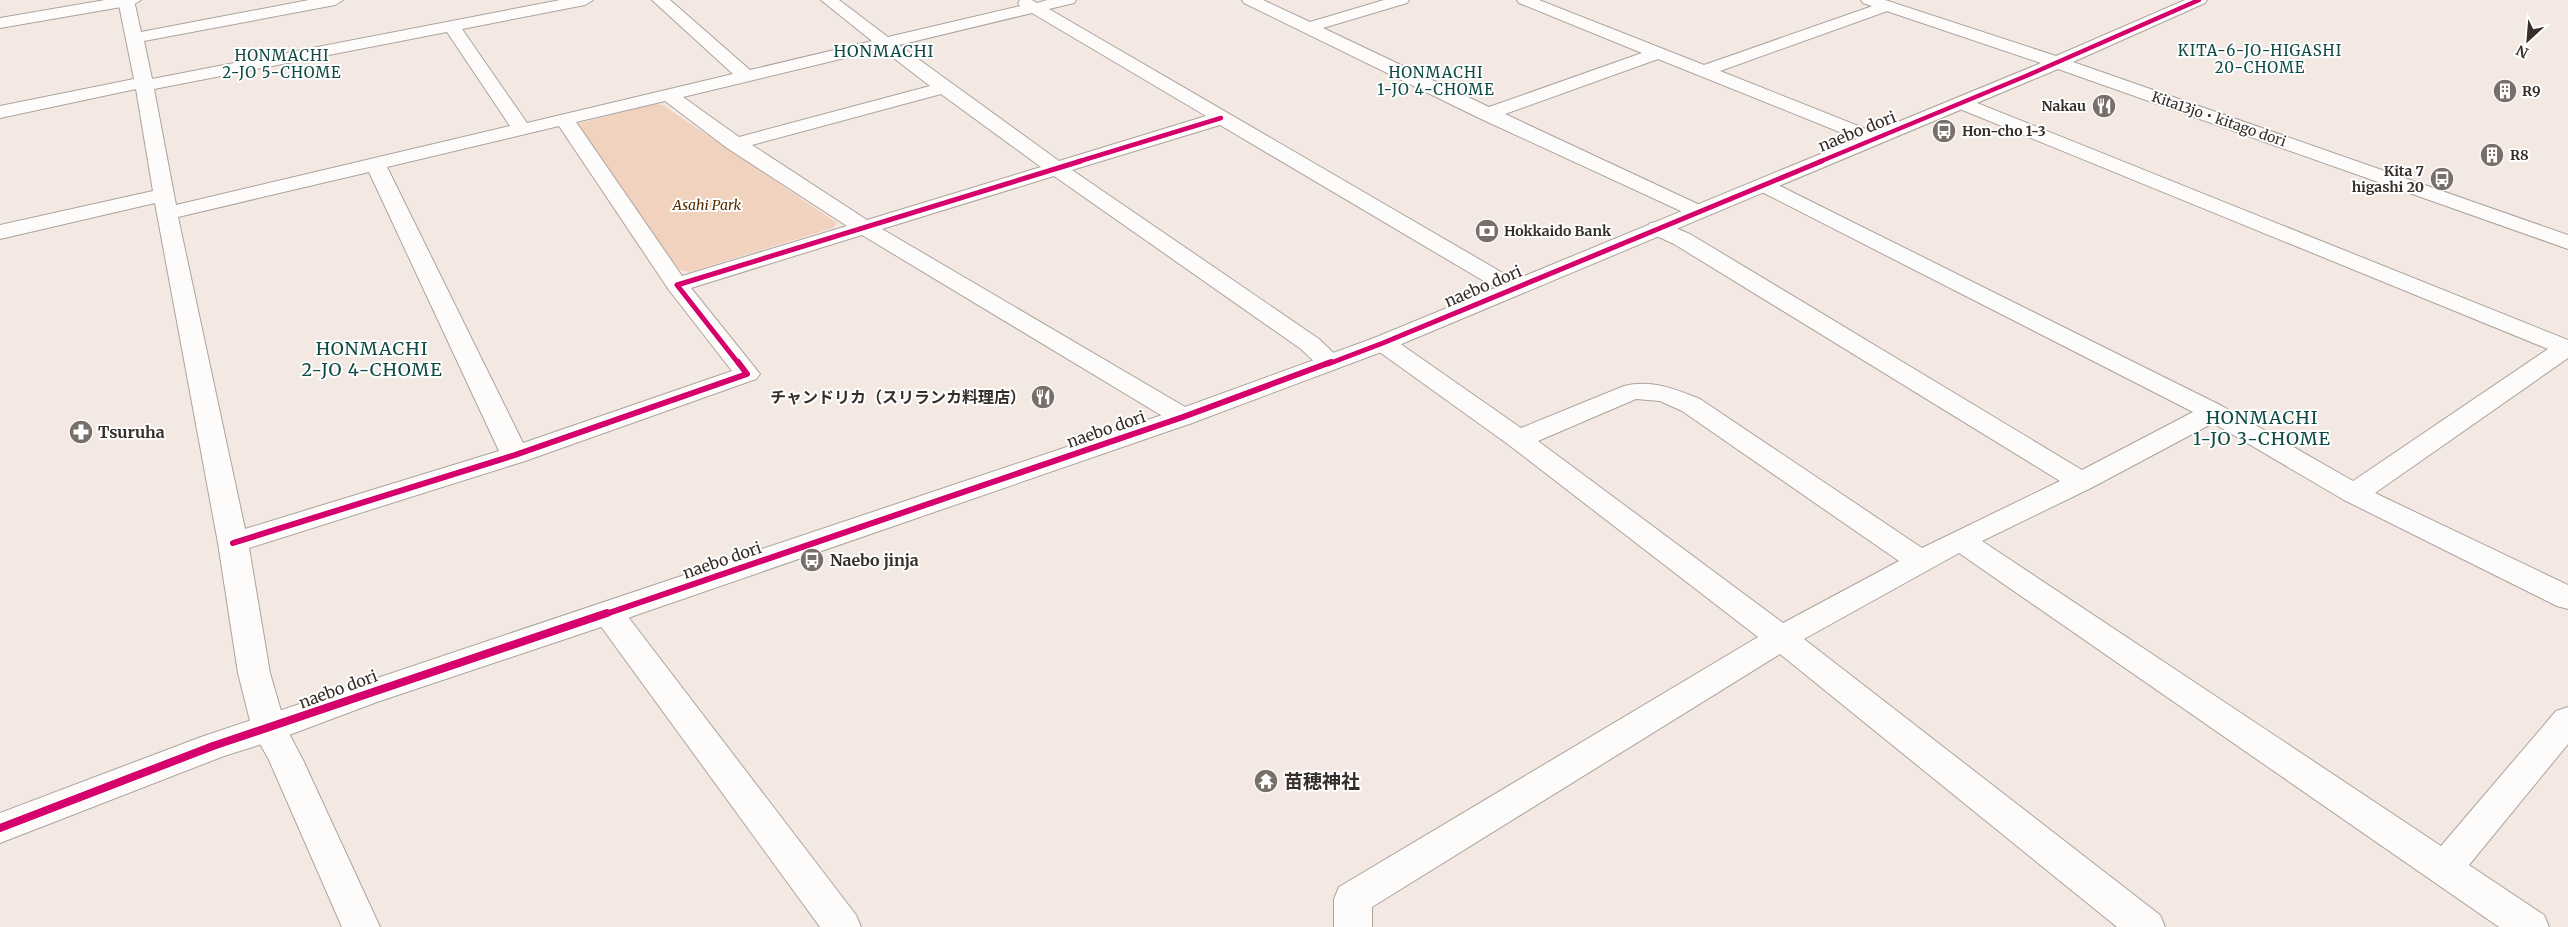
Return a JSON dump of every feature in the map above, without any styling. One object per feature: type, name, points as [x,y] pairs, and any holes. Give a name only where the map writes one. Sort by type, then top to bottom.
[{"type":"street","points":[[0,23],[128,0],[167,204],[177,271],[233,543],[254,673],[269,729],[286,760],[361,927]]},
{"type":"street","points":[[134,38],[335,0]]},
{"type":"street","points":[[0,112],[585,0]]},
{"type":"street","points":[[660,0],[746,76]]},
{"type":"street","points":[[829,0],[884,44],[1056,170],[1310,344],[1330,362]]},
{"type":"street","points":[[0,232],[167,204],[376,165],[884,44],[1027,4],[1068,0]]},
{"type":"street","points":[[1250,0],[1486,114],[1696,212]]},
{"type":"street","points":[[1307,28],[1401,0]]},
{"type":"street","points":[[1532,3],[1558,0]]},
{"type":"street","name":"Kita13jo・kitago dori","points":[[1869,0],[2058,62],[2568,242]]},
{"type":"street","name":"naebo dori","points":[[0,828],[213,746],[269,729],[365,693],[608,613],[1183,417],[1383,343],[2058,62],[2189,1]]},
{"type":"street","points":[[1532,3],[1874,139]]},
{"type":"street","points":[[1027,4],[1512,288]]},
{"type":"street","points":[[1704,71],[1887,6]]},
{"type":"street","points":[[452,26],[522,130]]},
{"type":"street","points":[[1486,114],[1658,53]]},
{"type":"street","points":[[734,144],[944,88]]},
{"type":"street","points":[[670,94],[734,144],[865,227],[1183,417]]},
{"type":"street","points":[[1962,102],[2567,347]]},
{"type":"street","points":[[677,285],[1221,118]]},
{"type":"street","points":[[233,543],[515,455],[747,374],[677,285],[564,119]]},
{"type":"street","points":[[376,165],[515,455]]},
{"type":"street","points":[[1762,185],[2213,412],[2354,494],[2568,598]]},
{"type":"street","points":[[1658,228],[1682,239],[2081,482]]},
{"type":"street","points":[[1383,343],[1519,439],[1781,638],[2146,927]]},
{"type":"street","points":[[2354,494],[2567,347]]},
{"type":"street","points":[[1519,439],[1633,391],[1665,394],[1691,405],[1920,561]]},
{"type":"street","points":[[1353,927],[1353,899],[1781,638],[1960,540],[2081,482],[2213,412]]},
{"type":"street","points":[[1960,540],[2530,927]]},
{"type":"street","points":[[608,613],[842,927]]},
{"type":"street","points":[[2444,869],[2568,720]]},
{"type":"green space","name":"Asahi Park","points":[[654,104],[663,105],[837,223],[833,228],[690,272],[679,270],[575,124]]},
{"type":"cycle path","points":[[0,828],[213,746],[269,729],[365,693],[608,613],[1183,417],[1383,343],[2026,76],[2199,0]]},
{"type":"cycle path","points":[[233,543],[515,455],[747,374],[677,285],[1221,118]]},
{"type":"place","name":"R9","points":[[2505,91]]},
{"type":"place","name":"Nakau","points":[[2104,106]]},
{"type":"place","name":"Hon-cho 1-3","points":[[1944,131]]},
{"type":"place","name":"R8","points":[[2492,155]]},
{"type":"place","name":"Kita 7 higashi 20","points":[[2442,179]]},
{"type":"place","name":"Hokkaido Bank","points":[[1487,231]]},
{"type":"place","name":"チャンドリカ（スリランカ料理店）","points":[[1043,397]]},
{"type":"place","name":"Tsuruha","points":[[81,432]]},
{"type":"place","name":"Naebo jinja","points":[[812,560]]},
{"type":"place","name":"苗穂神社","points":[[1266,781]]},
{"type":"district","name":"HONMACHI","points":[[884,51]]},
{"type":"district","name":"KITA-6-JO-HIGASHI 20-CHOME","points":[[2260,60]]},
{"type":"district","name":"HONMACHI 2-JO 5-CHOME","points":[[282,64]]},
{"type":"district","name":"HONMACHI 1-JO 4-CHOME","points":[[1436,82]]},
{"type":"district","name":"HONMACHI 2-JO 4-CHOME","points":[[372,359]]},
{"type":"district","name":"HONMACHI 1-JO 3-CHOME","points":[[2262,428]]}]
